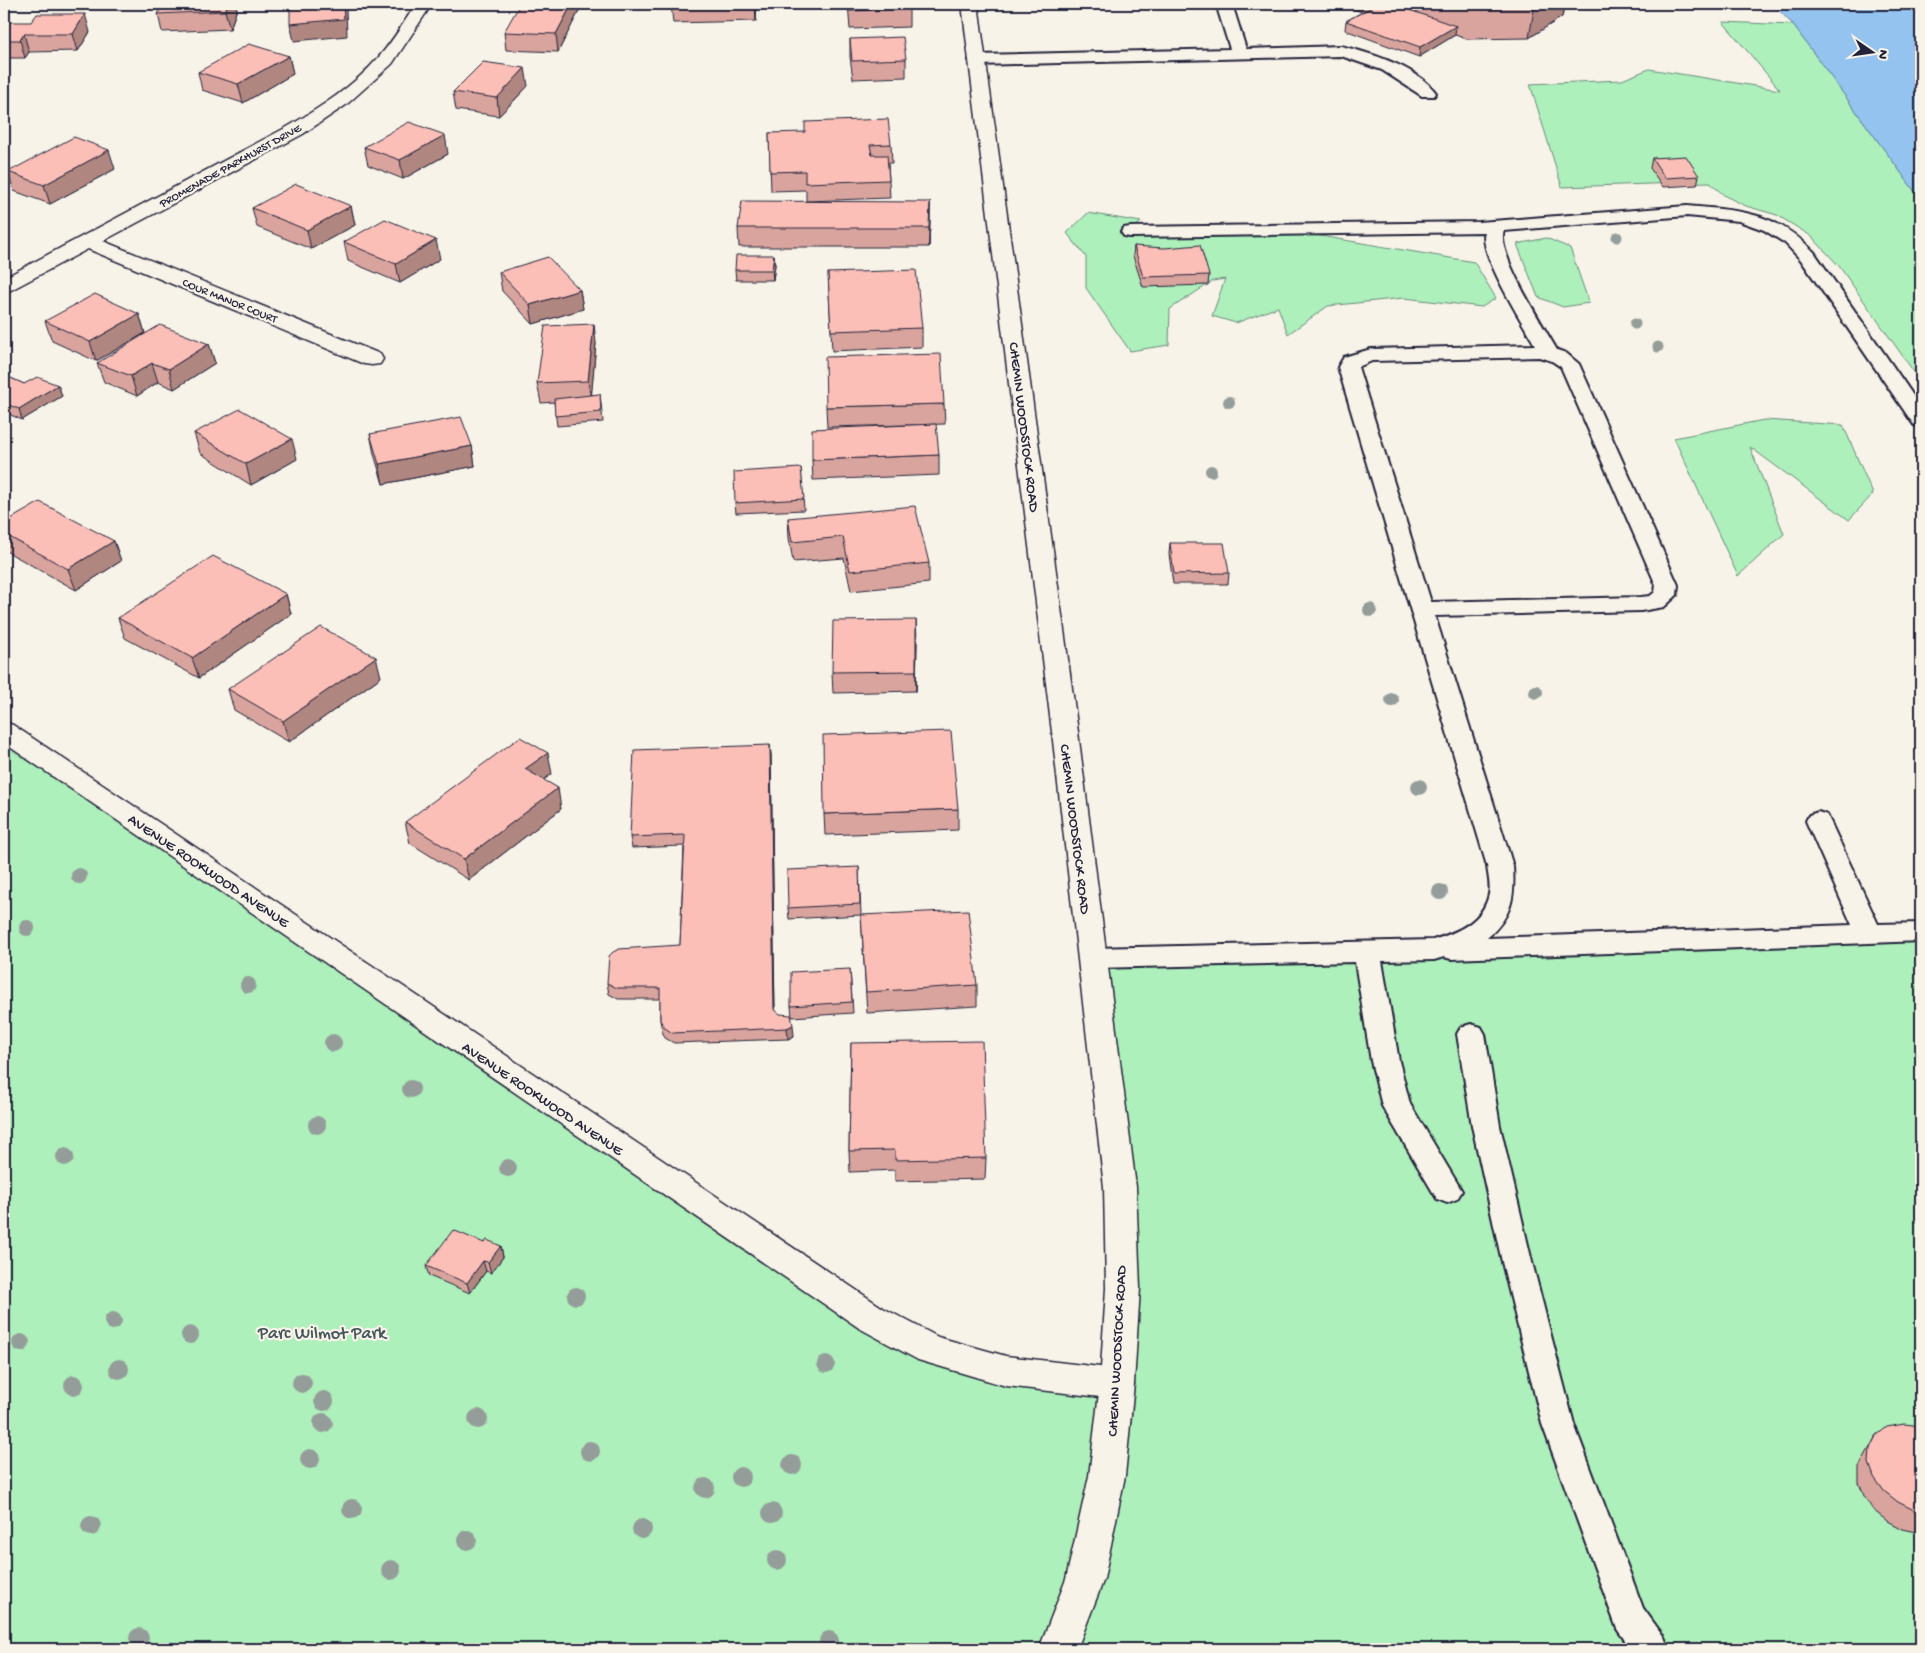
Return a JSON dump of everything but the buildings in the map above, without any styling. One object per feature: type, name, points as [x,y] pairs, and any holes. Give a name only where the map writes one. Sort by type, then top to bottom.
[{"type":"street","name":"PROMENADE PARKHURST DRIVE","points":[[4,286],[296,130],[327,110],[380,66],[410,27],[424,4]]},
{"type":"street","name":"CHEMIN WOODSTOCK ROAD","points":[[970,4],[1120,1187],[1123,1288],[1117,1384],[1107,1476],[1085,1579],[1058,1649]]},
{"type":"street","name":"COUR MANOR COURT","points":[[88,242],[372,358]]},
{"type":"street","name":"AVENUE ROOKWOOD AVENUE","points":[[4,731],[871,1318],[930,1350],[1006,1371],[1117,1384]]},
{"type":"lane","points":[[1224,4],[1239,52]]},
{"type":"lane","points":[[977,60],[1319,50],[1364,56],[1409,77],[1428,93]]},
{"type":"lane","points":[[1130,232],[1497,225],[1687,210],[1741,216],[1770,226],[1792,239],[1808,256],[1921,421]]},
{"type":"lane","points":[[1497,225],[1492,237],[1496,256],[1549,353]]},
{"type":"lane","points":[[1422,609],[1640,604],[1656,602],[1666,595],[1667,585],[1569,364],[1549,353],[1371,355],[1350,361],[1348,367],[1500,866],[1502,893],[1492,919],[1468,939],[1434,950]]},
{"type":"lane","points":[[1818,821],[1869,934]]},
{"type":"lane","points":[[1092,958],[1434,950],[1921,932]]},
{"type":"lane","points":[[1367,952],[1385,1061],[1396,1106],[1447,1191]]},
{"type":"lane","points":[[1471,1034],[1486,1126],[1516,1262],[1558,1424],[1629,1618],[1652,1649]]},
{"type":"green space","points":[[1723,22],[1793,25],[1921,200],[1921,382],[1839,266],[1811,236],[1777,215],[1746,206],[1725,196],[1709,182],[1562,187],[1530,84],[1622,80],[1649,69],[1780,90]]},
{"type":"green space","points":[[1088,213],[1141,222],[1130,231],[1285,230],[1474,262],[1496,298],[1482,307],[1404,298],[1328,306],[1288,334],[1278,307],[1236,323],[1212,316],[1225,279],[1213,281],[1170,309],[1169,345],[1130,351],[1086,288],[1086,257],[1067,233]]},
{"type":"green space","points":[[1546,238],[1570,248],[1589,303],[1563,307],[1538,297],[1517,244]]},
{"type":"green space","points":[[1764,420],[1843,425],[1873,494],[1849,520],[1750,447],[1784,534],[1738,576],[1674,438]]},
{"type":"green space","name":"Parc Wilmot Park","points":[[4,731],[511,1076],[930,1350],[1117,1384],[1093,958],[1434,950],[1921,932],[1921,1649],[4,1649]]},
{"type":"water","points":[[1773,4],[1921,4],[1921,200],[1793,25]]}]
